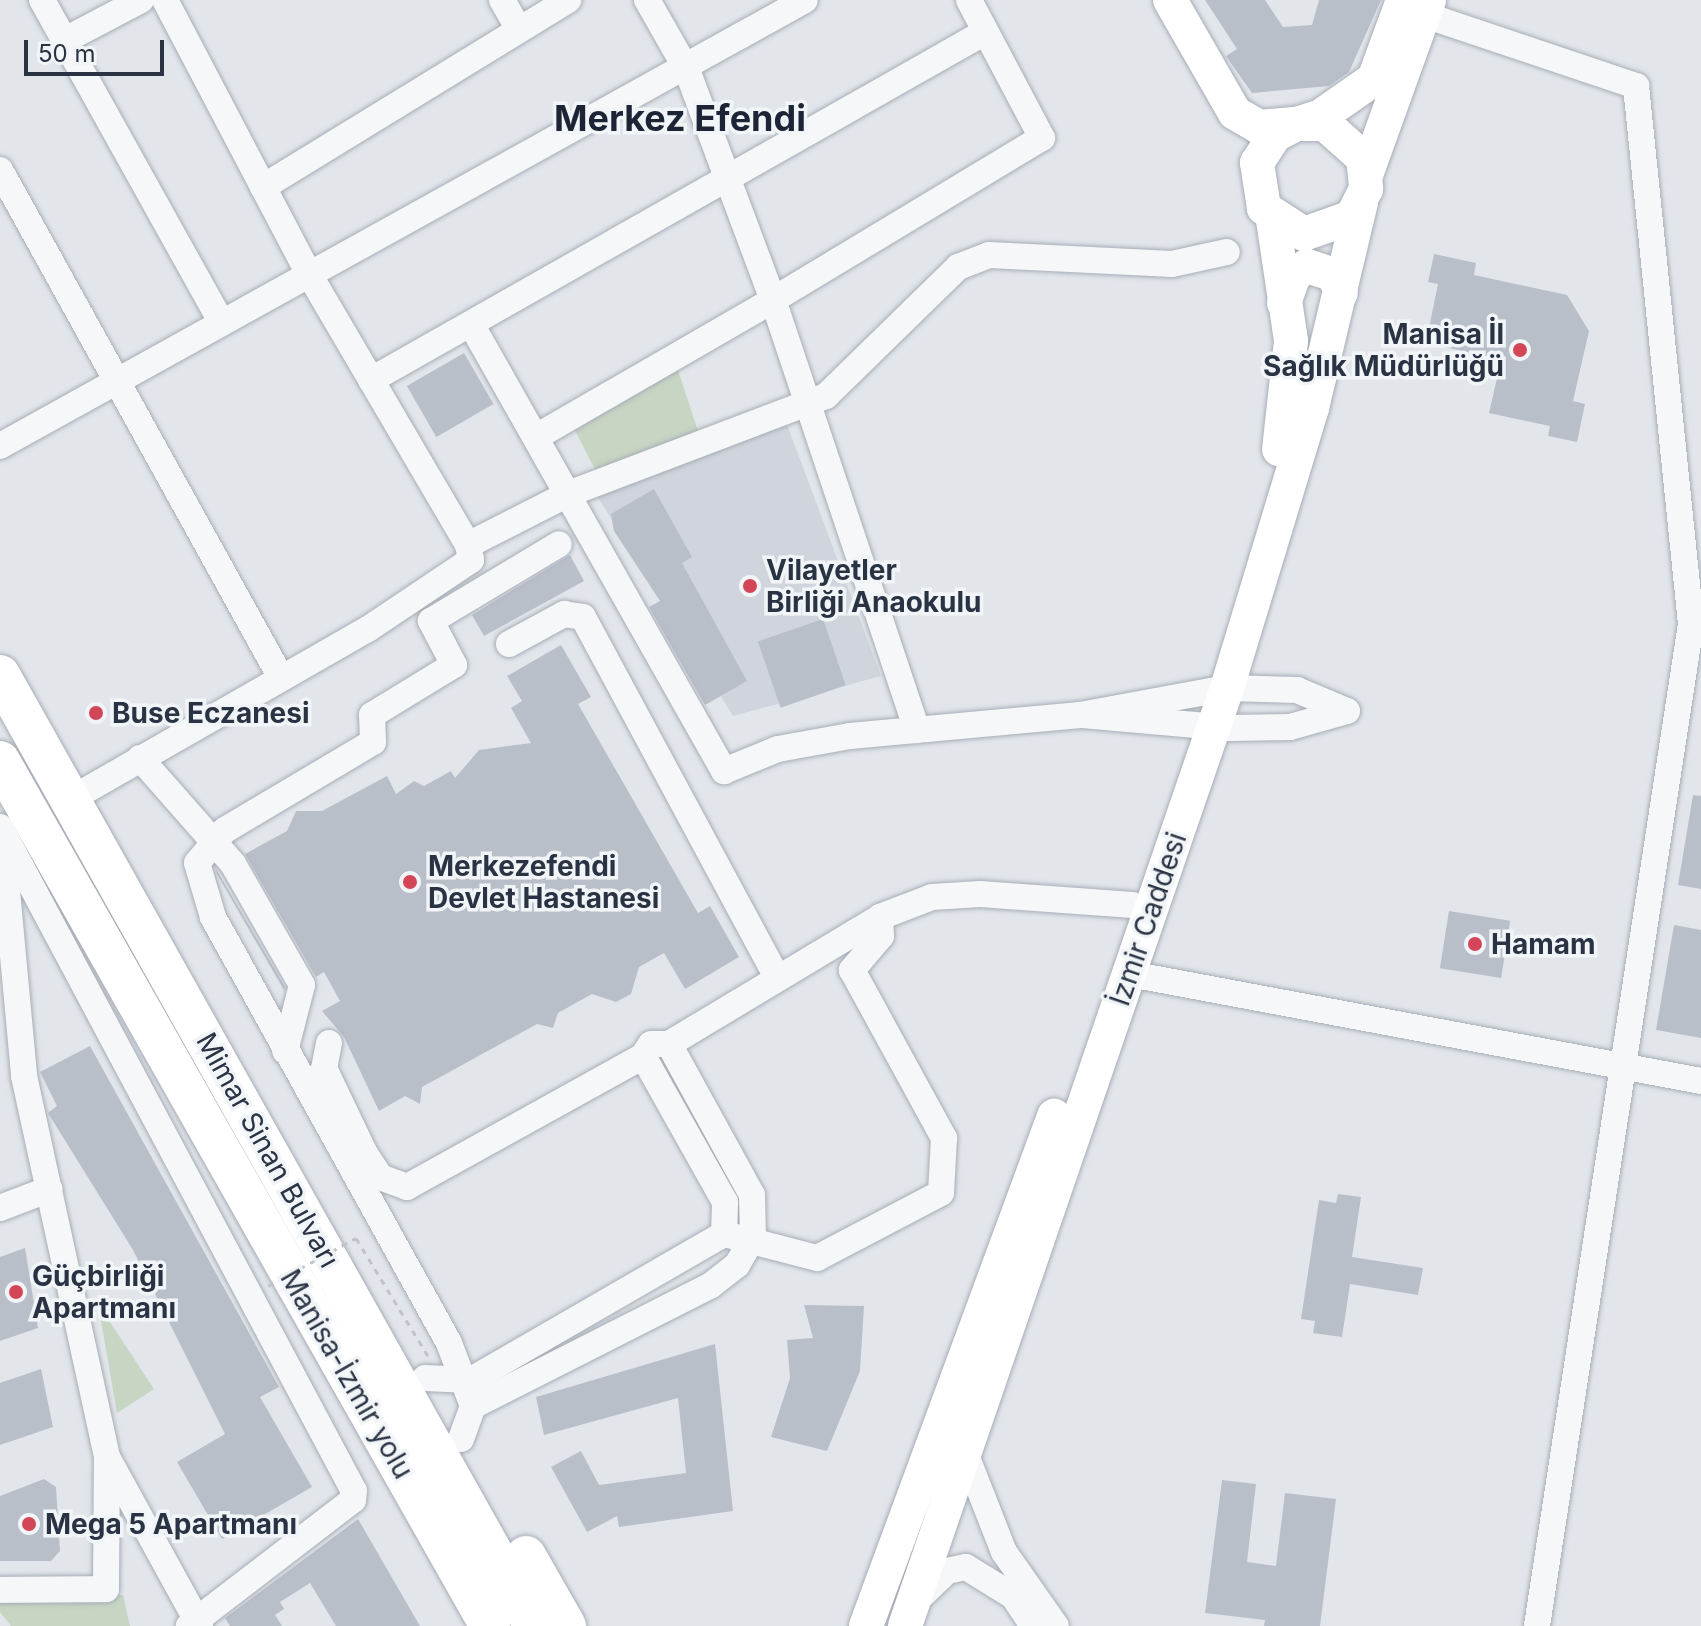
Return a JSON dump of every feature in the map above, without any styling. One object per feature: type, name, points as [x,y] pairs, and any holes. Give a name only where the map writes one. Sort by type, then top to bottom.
[{"type":"highway","name":"Mimar Sinan Bulvarı","points":[[0,675],[534,1626]]},
{"type":"highway","name":"Mimar Sinan Bulvarı","points":[[0,761],[203,1123]]},
{"type":"highway","points":[[230,1081],[467,1423],[566,1626]]},
{"type":"highway","points":[[203,1123],[380,1481],[461,1626]]},
{"type":"highway","name":"Manisa-İzmir yolu","points":[[203,1123],[490,1626]]},
{"type":"main road","points":[[1150,0],[1255,179],[1273,220],[1322,233],[1364,189],[1341,131],[1297,124],[1259,127],[1235,113],[1170,0]]},
{"type":"main road","points":[[1255,179],[1264,148],[1297,124],[1374,79],[1419,5]]},
{"type":"main road","name":"İzmir Caddesi","points":[[866,1626],[1142,908],[1207,726],[1341,293],[1364,189],[1419,5]]},
{"type":"main road","name":"İzmir Caddesi","points":[[1219,690],[1287,418],[1291,341],[1273,220]]},
{"type":"main road","points":[[1284,303],[1294,275],[1307,266],[1334,275],[1341,293]]},
{"type":"main road","name":"İzmir Caddesi","points":[[908,1616],[963,1443],[1130,974],[1142,908]]},
{"type":"street","points":[[42,0],[221,322]]},
{"type":"street","points":[[65,40],[141,0]]},
{"type":"street","points":[[71,799],[280,676],[368,629],[471,560],[468,545],[309,274],[165,0]]},
{"type":"street","points":[[502,0],[518,28]]},
{"type":"street","points":[[263,187],[568,0]]},
{"type":"street","points":[[647,0],[687,70],[773,300],[803,406],[917,730]]},
{"type":"street","points":[[0,446],[221,322],[687,70],[805,0]]},
{"type":"street","points":[[536,437],[773,300],[1042,138],[969,0]]},
{"type":"street","points":[[1419,5],[1636,86],[1691,624],[1618,1066],[1562,1496],[1537,1626]]},
{"type":"street","points":[[371,380],[985,32]]},
{"type":"street","points":[[0,170],[280,676]]},
{"type":"street","points":[[468,545],[568,494],[803,406],[845,379],[958,267],[989,255],[1172,264],[1227,252]]},
{"type":"street","points":[[471,324],[724,771],[778,749],[917,730],[1080,715],[1219,690],[1297,690],[1347,711],[1290,727],[1207,726],[1080,715]]},
{"type":"street","points":[[559,544],[431,621],[454,665],[372,715],[373,742],[209,843],[197,863],[199,889],[465,1381],[467,1423],[710,1286],[737,1265],[753,1237],[752,1195],[669,1044]]},
{"type":"street","points":[[509,644],[564,614],[583,617],[777,978]]},
{"type":"street","points":[[140,758],[180,796],[209,843],[233,864],[302,985],[285,1051]]},
{"type":"street","points":[[1,828],[354,1491],[353,1500],[195,1624],[107,1457]]},
{"type":"street","points":[[0,1590],[106,1589],[107,1457],[24,1076],[4,916],[1,828]]},
{"type":"street","points":[[329,1043],[324,1068],[364,1152],[380,1177],[407,1187],[643,1056],[651,1044],[669,1044],[880,917],[932,897],[980,894],[1142,908]]},
{"type":"street","points":[[4,916],[22,897],[37,896]]},
{"type":"street","points":[[426,1367],[465,1381],[724,1234],[753,1237],[817,1258],[941,1193],[944,1138],[852,970],[881,936],[880,917]]},
{"type":"street","points":[[1130,974],[1701,1081]]},
{"type":"street","points":[[643,1056],[725,1202],[724,1234]]},
{"type":"street","points":[[0,1208],[50,1189]]},
{"type":"street","points":[[963,1443],[969,1476],[1004,1552],[1056,1626]]},
{"type":"street","points":[[908,1616],[947,1571],[966,1567],[1013,1596],[1033,1626]]},
{"type":"path","points":[[268,1286],[356,1238],[426,1367]]},
{"type":"shaded area","name":"Vilayetler Birliği Anaokulu","points":[[782,411],[881,676],[733,716],[597,496]]},
{"type":"green space","points":[[675,361],[700,437],[602,483],[570,421]]},
{"type":"green space","points":[[106,1316],[154,1389],[117,1413],[101,1321]]},
{"type":"green space","points":[[123,1595],[130,1626],[11,1626],[0,1612],[0,1601]]},
{"type":"building","points":[[1205,0],[1265,0],[1283,27],[1312,25],[1319,0],[1381,0],[1349,72],[1329,86],[1252,93],[1226,56],[1237,49]]},
{"type":"building","name":"Manisa İl Sağlık Müdürlüğü","points":[[1434,254],[1476,263],[1474,275],[1567,295],[1589,331],[1573,401],[1585,404],[1577,442],[1548,436],[1550,426],[1489,413],[1498,374],[1486,356],[1426,343],[1438,284],[1428,282]]},
{"type":"building","points":[[464,353],[494,404],[436,437],[407,386]]},
{"type":"building","points":[[654,489],[692,557],[682,563],[747,681],[705,705],[649,607],[660,601],[614,531],[611,514]]},
{"type":"building","points":[[570,555],[584,581],[484,636],[472,615]]},
{"type":"building","points":[[823,619],[846,685],[781,708],[758,641]]},
{"type":"building","name":"Merkezefendi Devlet Hastanesi","points":[[561,645],[591,697],[578,704],[698,913],[710,906],[739,957],[685,989],[664,953],[639,967],[631,994],[616,1002],[592,994],[558,1013],[553,1028],[537,1024],[422,1087],[420,1104],[405,1096],[379,1111],[344,1037],[322,1011],[340,1001],[324,972],[316,977],[245,854],[287,831],[296,811],[322,811],[387,776],[396,794],[414,781],[424,786],[451,771],[455,778],[479,750],[531,743],[511,708],[522,701],[507,676]]},
{"type":"building","points":[[1693,795],[1701,796],[1701,889],[1678,885]]},
{"type":"building","points":[[216,869],[285,987],[284,990],[217,874]]},
{"type":"building","name":"Hamam","points":[[1449,911],[1510,921],[1501,978],[1440,968]]},
{"type":"building","points":[[1674,925],[1701,930],[1701,1038],[1656,1030]]},
{"type":"building","points":[[90,1046],[279,1387],[260,1397],[312,1487],[222,1539],[177,1462],[225,1434],[133,1250],[48,1113],[57,1106],[40,1072]]},
{"type":"building","points":[[1338,1194],[1361,1197],[1352,1257],[1423,1268],[1418,1295],[1350,1284],[1342,1337],[1313,1333],[1315,1321],[1301,1319],[1319,1200],[1336,1203]]},
{"type":"building","name":"Güçbirliği Apartmanı","points":[[25,1248],[38,1328],[0,1341],[0,1257]]},
{"type":"building","points":[[804,1305],[864,1306],[860,1371],[827,1451],[771,1437],[790,1378],[787,1340],[813,1338]]},
{"type":"building","points":[[715,1344],[733,1511],[619,1527],[617,1516],[587,1532],[551,1467],[581,1451],[599,1485],[686,1473],[678,1398],[544,1435],[536,1397]]},
{"type":"building","points":[[41,1369],[53,1427],[0,1445],[0,1383]]},
{"type":"building","name":"Mega 5 Apartmanı","points":[[44,1479],[56,1487],[60,1551],[51,1561],[0,1561],[0,1496]]},
{"type":"building","points":[[1222,1480],[1256,1484],[1247,1562],[1276,1566],[1285,1493],[1336,1499],[1320,1626],[1264,1626],[1265,1620],[1205,1613]]},
{"type":"building","points":[[358,1519],[420,1626],[336,1626],[310,1583],[280,1602],[284,1609],[275,1615],[282,1626],[230,1626],[225,1618]]},
{"type":"place","name":"Manisa İl Sağlık Müdürlüğü","points":[[1520,350]]},
{"type":"place","name":"Vilayetler Birliği Anaokulu","points":[[750,586]]},
{"type":"place","name":"Buse Eczanesi","points":[[96,713]]},
{"type":"place","name":"Merkezefendi Devlet Hastanesi","points":[[410,882]]},
{"type":"place","name":"Hamam","points":[[1475,944]]},
{"type":"place","name":"Güçbirliği Apartmanı","points":[[16,1292]]},
{"type":"place","name":"Mega 5 Apartmanı","points":[[29,1524]]},
{"type":"district","name":"Merkez Efendi","points":[[680,119]]}]
